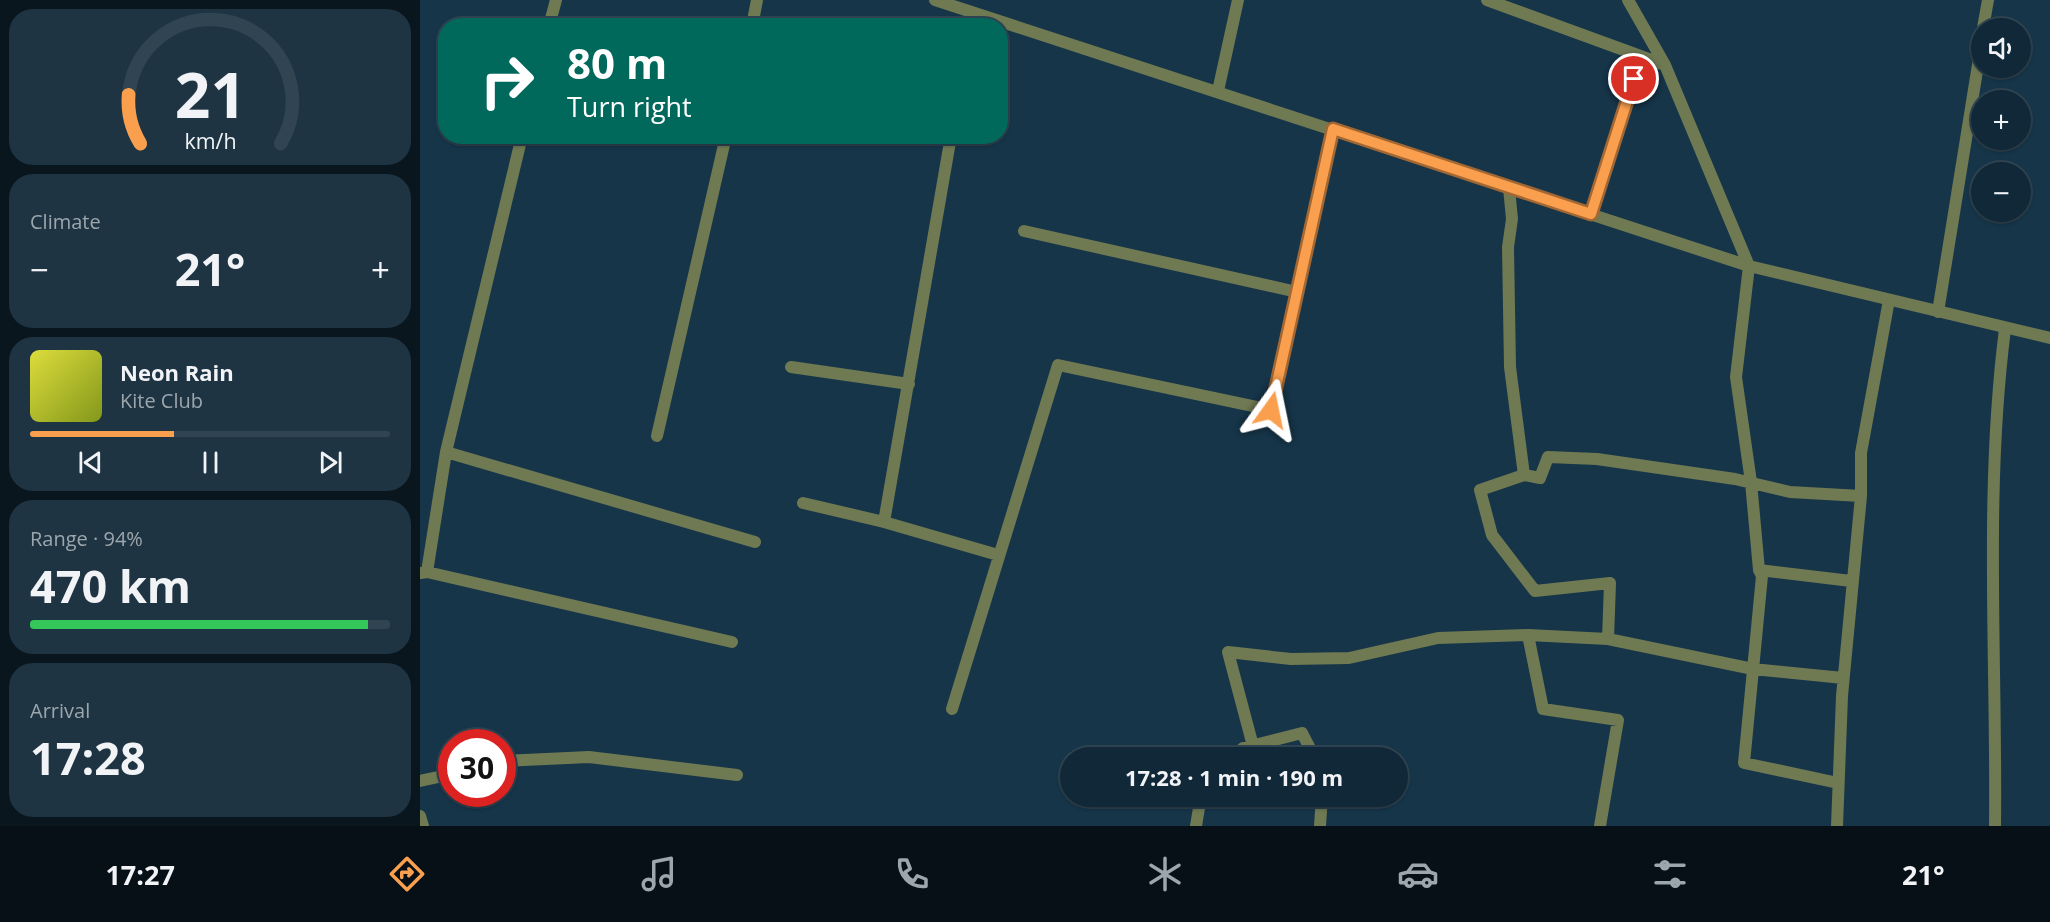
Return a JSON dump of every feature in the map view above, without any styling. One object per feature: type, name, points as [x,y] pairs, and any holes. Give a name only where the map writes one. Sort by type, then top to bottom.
[{"type":"street","points":[[551,18],[556,0]]},
{"type":"street","points":[[754,18],[757,0]]},
{"type":"street","points":[[936,0],[969,18]]},
{"type":"street","points":[[1218,91],[1238,0]]},
{"type":"street","points":[[1487,0],[1665,65]]},
{"type":"street","points":[[1628,0],[1665,65],[1749,266],[1736,377],[1751,482],[1759,570],[1762,576],[1744,763],[1838,783]]},
{"type":"street","points":[[1985,18],[1988,0]]},
{"type":"street","points":[[1008,30],[1218,91],[1749,266],[2050,338]]},
{"type":"street","points":[[1591,214],[1641,57]]},
{"type":"street","points":[[1938,312],[1976,78]]},
{"type":"street","points":[[952,709],[1058,365],[1271,410],[1333,129]]},
{"type":"street","points":[[520,144],[446,452],[424,573],[732,642]]},
{"type":"street","points":[[657,436],[724,144]]},
{"type":"street","points":[[884,522],[950,144]]},
{"type":"street","points":[[1509,188],[1512,219],[1508,247],[1510,367],[1524,475]]},
{"type":"street","points":[[1024,231],[1297,292]]},
{"type":"street","points":[[1837,826],[1843,678],[1861,496],[1861,453],[1889,300]]},
{"type":"street","points":[[1995,826],[1996,703],[1991,509],[1996,402],[2005,329]]},
{"type":"street","points":[[791,367],[909,384]]},
{"type":"street","points":[[446,452],[755,542]]},
{"type":"street","points":[[1608,639],[1610,583],[1535,591],[1492,535],[1480,490],[1524,475],[1540,478],[1548,457],[1597,459],[1751,482],[1790,492],[1861,496]]},
{"type":"street","points":[[803,503],[884,522],[998,555]]},
{"type":"street","points":[[1759,570],[1851,581]]},
{"type":"street","points":[[1528,635],[1543,709],[1618,720],[1600,826]]},
{"type":"street","points":[[1253,746],[1228,652],[1290,659],[1349,658],[1438,638],[1528,635],[1608,639],[1753,669],[1843,678]]},
{"type":"street","points":[[1248,747],[1302,734],[1309,747]]},
{"type":"street","points":[[516,760],[589,757],[737,775]]},
{"type":"street","points":[[420,781],[438,777]]},
{"type":"street","points":[[1196,826],[1199,807]]},
{"type":"street","points":[[1320,826],[1321,807]]},
{"type":"street","points":[[420,816],[423,826]]},
{"type":"route","points":[[1271,410],[1333,129],[1591,214],[1634,79]]}]
